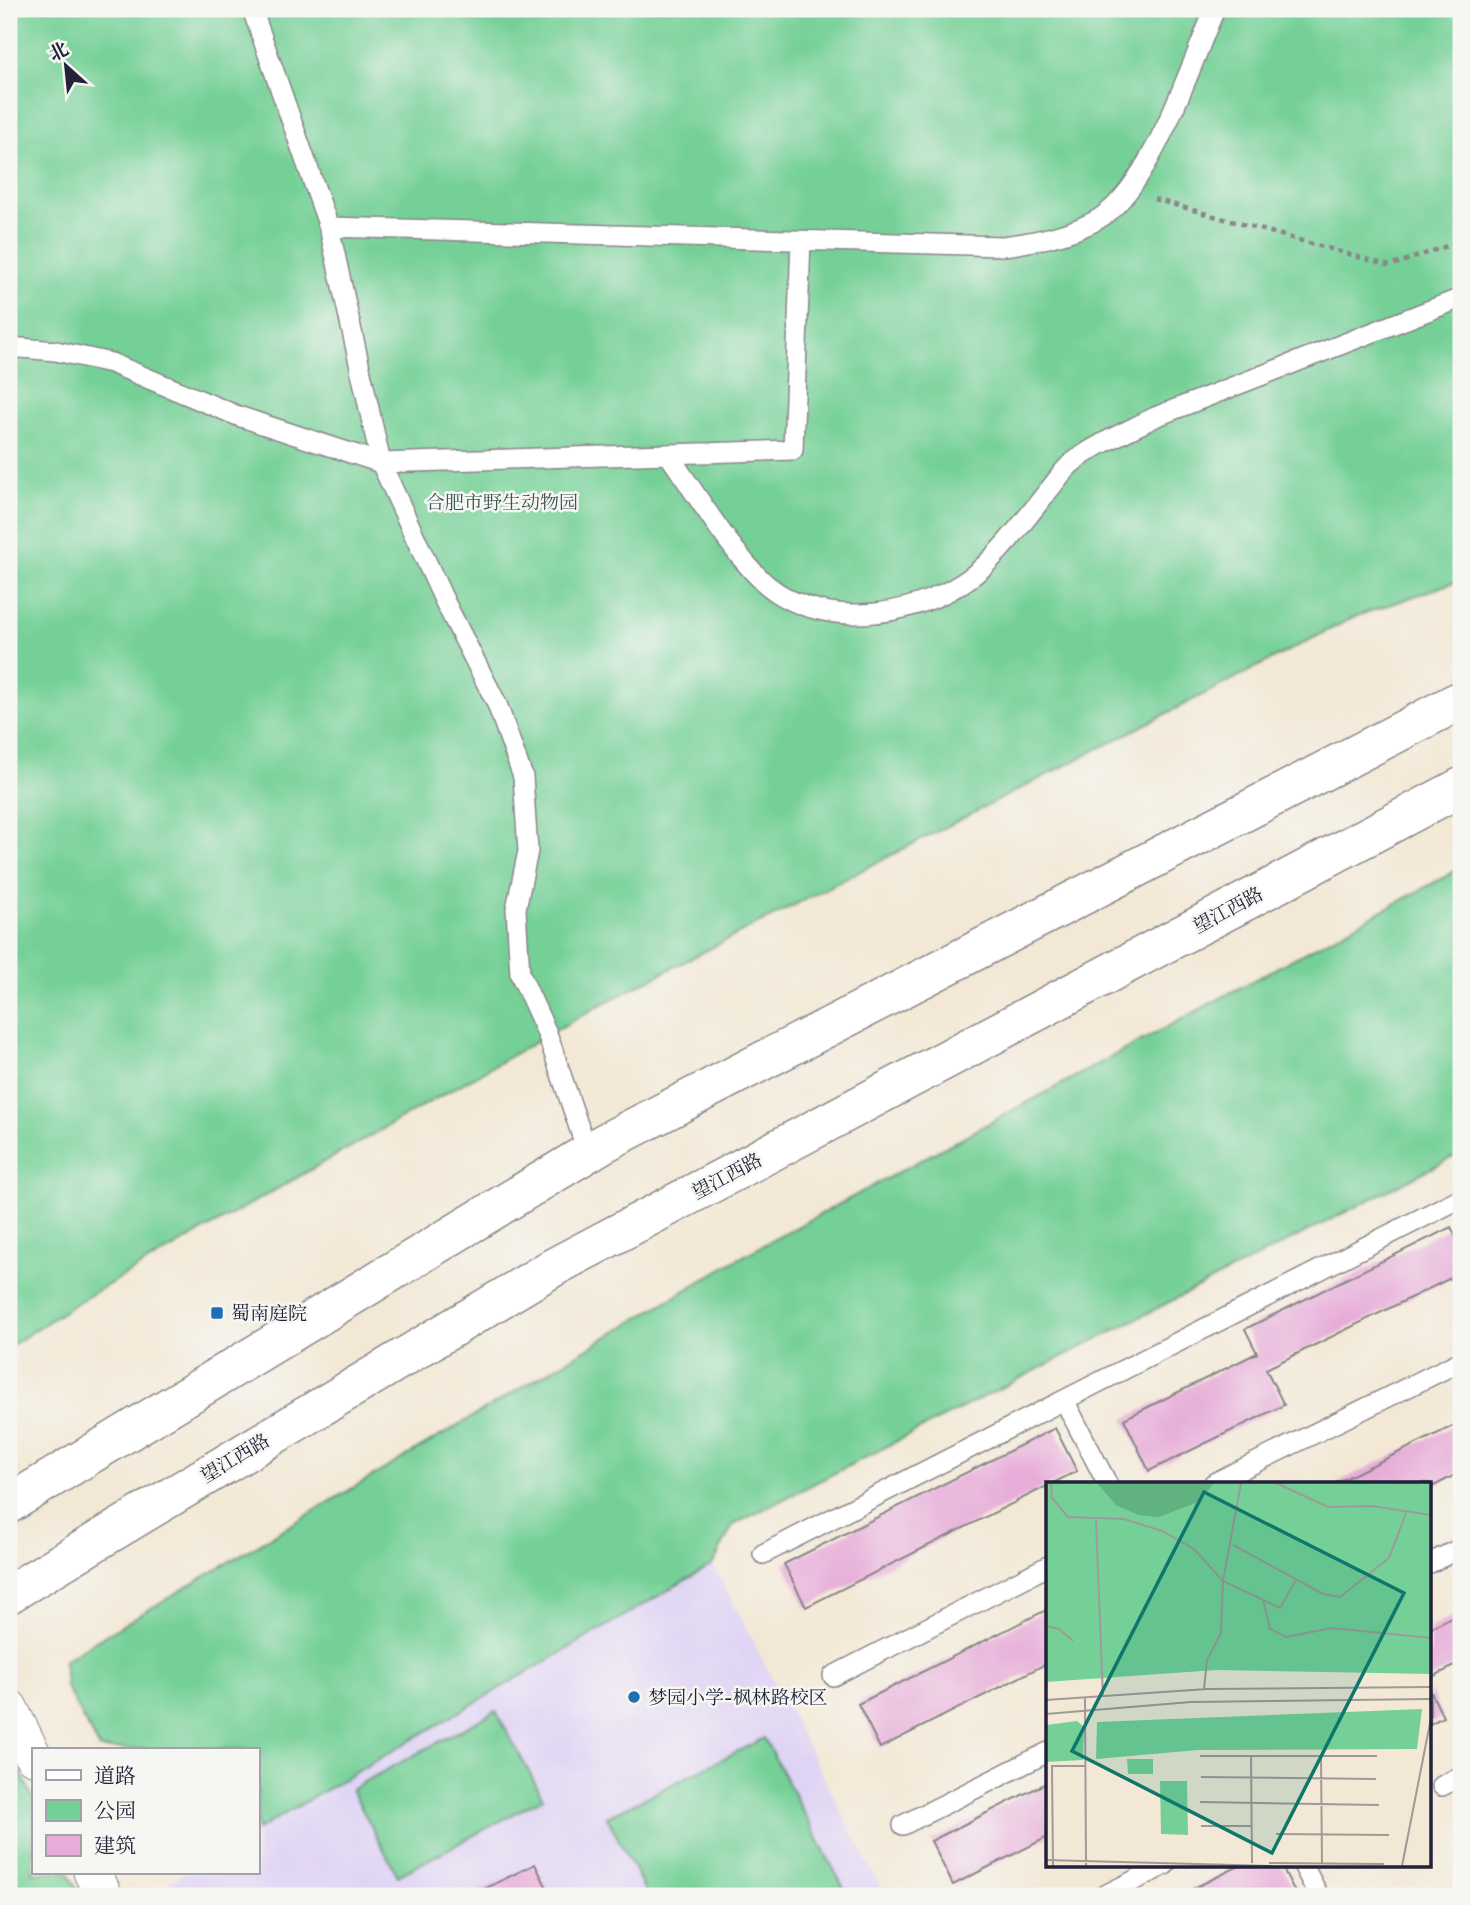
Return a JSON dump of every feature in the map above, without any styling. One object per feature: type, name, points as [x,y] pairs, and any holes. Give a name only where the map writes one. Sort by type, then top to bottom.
[{"type":"main road","points":[[13,1491],[588,1154],[1461,700]]},
{"type":"main road","name":"望江西路","points":[[9,1594],[554,1267],[1461,787]]},
{"type":"street","points":[[9,1708],[32,1754]]},
{"type":"street","points":[[93,1874],[104,1896]]},
{"type":"lane","points":[[251,9],[329,227],[381,463],[445,602],[497,704],[523,777],[528,851],[516,909],[520,974],[547,1032],[588,1154]]},
{"type":"lane","points":[[329,227],[1003,246],[1026,243],[1090,224],[1112,209],[1127,191],[1156,145],[1215,9]]},
{"type":"lane","points":[[9,346],[56,351],[111,363],[238,416],[381,463],[793,450],[801,240]]},
{"type":"lane","points":[[668,454],[747,564],[767,585],[797,605],[830,611],[879,613],[949,592],[982,568],[1071,464],[1115,437],[1155,416],[1461,298]]},
{"type":"lane","points":[[763,1554],[1461,1198]]},
{"type":"lane","points":[[1216,1482],[1461,1361]]},
{"type":"lane","points":[[1064,1400],[1106,1482]]},
{"type":"lane","points":[[1432,1562],[1461,1548]]},
{"type":"lane","points":[[833,1676],[1046,1567]]},
{"type":"lane","points":[[903,1825],[1046,1753]]},
{"type":"lane","points":[[1442,1786],[1461,1776]]},
{"type":"lane","points":[[1103,1896],[1161,1867]]},
{"type":"lane","points":[[1304,1867],[1319,1896]]},
{"type":"path","points":[[1127,191],[1390,266],[1461,242]]},
{"type":"shaded area","name":"梦园小学-枫林路校区","points":[[713,1564],[885,1896],[177,1896],[170,1882],[183,1874],[259,1874],[259,1829]]},
{"type":"green space","name":"合肥市野生动物园","points":[[9,9],[1461,9],[1461,580],[1354,617],[604,1003],[78,1302],[9,1347]]},
{"type":"green space","points":[[1461,868],[1461,1153],[733,1525],[713,1564],[259,1829],[259,1748],[99,1748],[66,1687],[64,1660],[736,1260]]},
{"type":"green space","points":[[496,1711],[543,1798],[398,1876],[351,1789]]},
{"type":"green space","points":[[764,1738],[848,1896],[648,1896],[607,1817]]},
{"type":"green space","points":[[9,1746],[32,1796],[32,1874],[69,1874],[80,1896],[9,1896]]},
{"type":"building","points":[[1451,1227],[1461,1248],[1461,1273],[1266,1369],[1284,1405],[1149,1471],[1124,1419],[1257,1353],[1245,1329]]},
{"type":"building","points":[[1461,1422],[1461,1472],[1432,1487],[1432,1482],[1338,1482]]},
{"type":"building","points":[[1055,1428],[1077,1471],[1055,1482],[1046,1482],[1046,1487],[806,1607],[784,1564]]},
{"type":"building","points":[[1046,1610],[1046,1664],[880,1748],[858,1704]]},
{"type":"building","points":[[1461,1612],[1461,1663],[1432,1677],[1432,1627]]},
{"type":"building","points":[[1432,1694],[1443,1717],[1432,1723]]},
{"type":"building","points":[[1046,1783],[1046,1838],[953,1885],[931,1841]]},
{"type":"building","points":[[535,1864],[551,1896],[470,1896]]},
{"type":"building","points":[[1237,1867],[1282,1867],[1295,1892],[1286,1896],[1178,1896]]},
{"type":"place","name":"蜀南庭院","points":[[217,1313]]},
{"type":"place","name":"梦园小学-枫林路校区","points":[[634,1697]]}]
